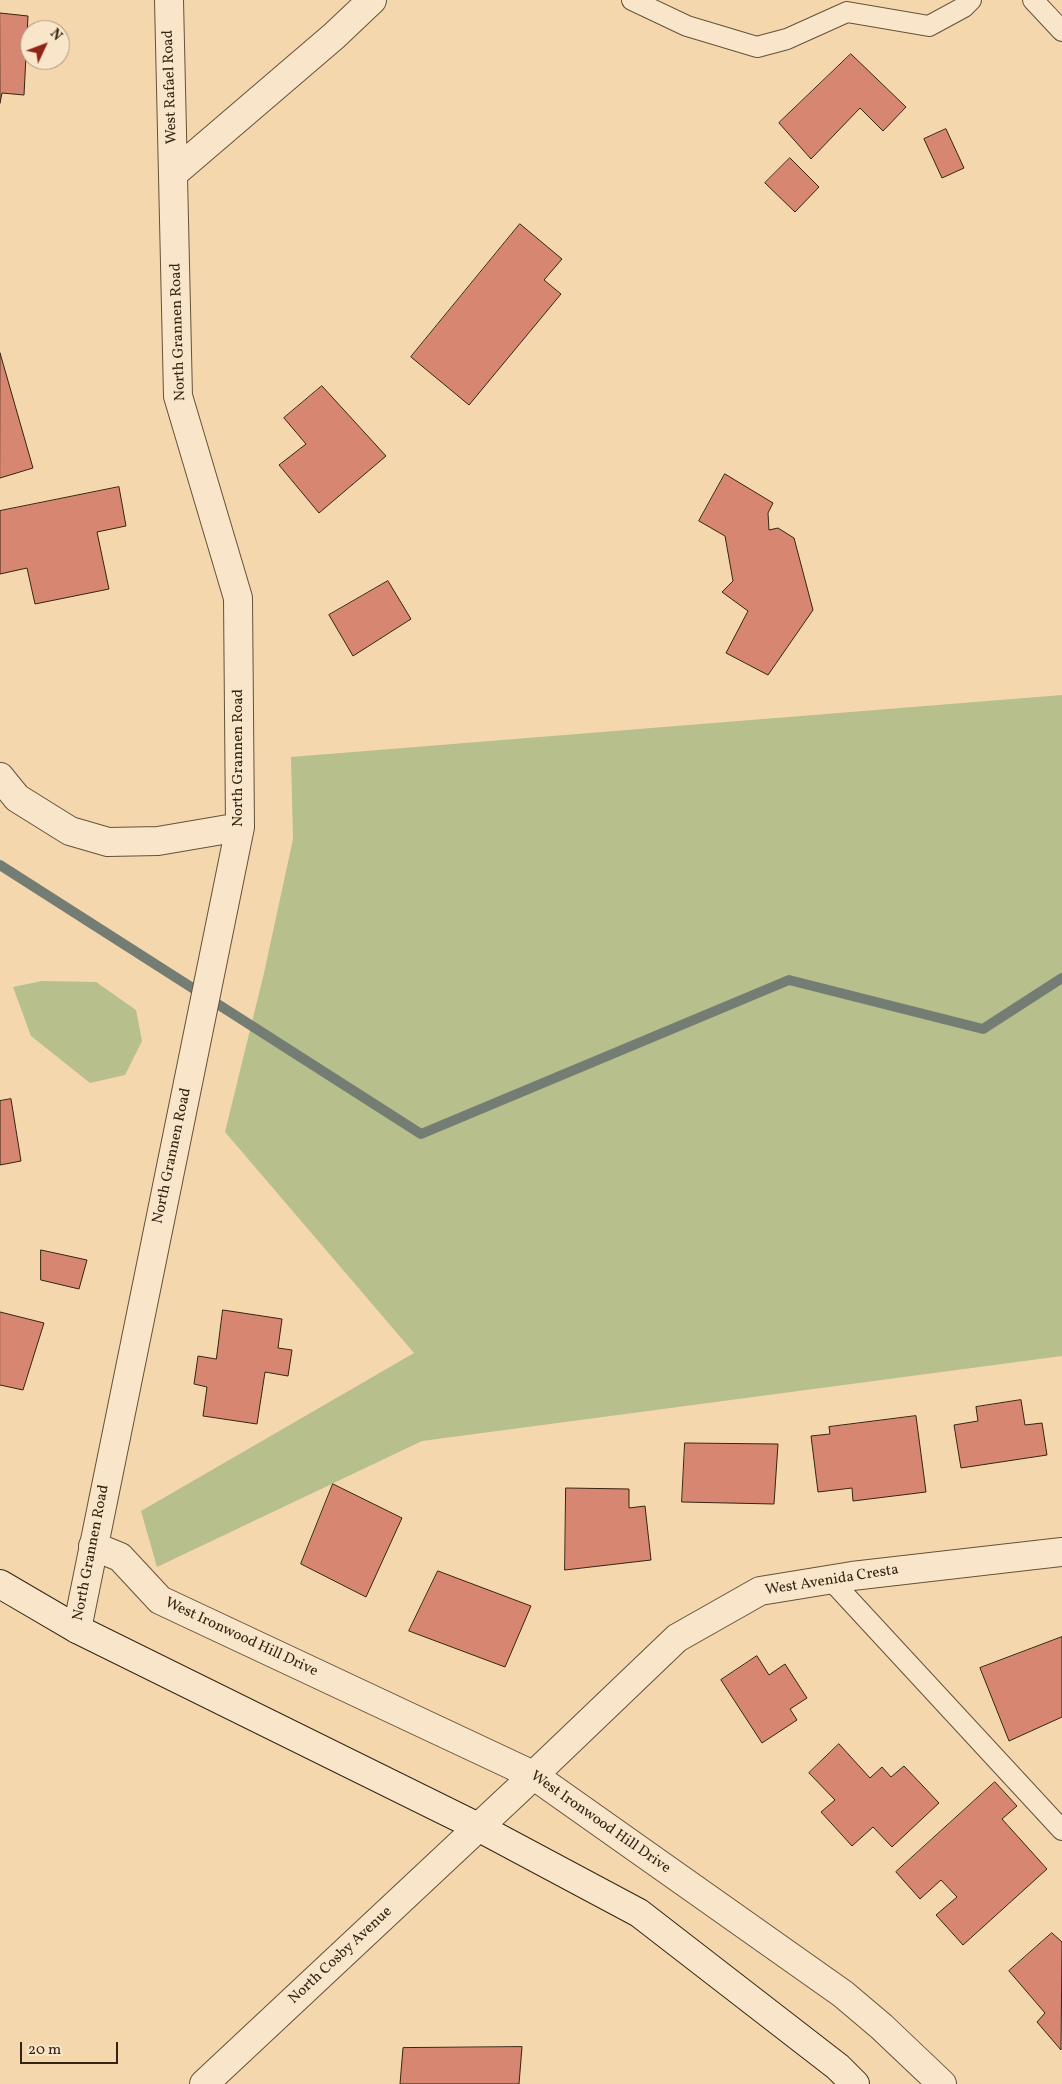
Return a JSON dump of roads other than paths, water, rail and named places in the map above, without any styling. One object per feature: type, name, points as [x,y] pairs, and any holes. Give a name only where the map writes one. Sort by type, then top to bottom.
[{"type":"street","name":"West Rafael Road","points":[[169,0],[174,173]]},
{"type":"street","points":[[174,173],[334,36],[372,0]]},
{"type":"street","name":"North Grannen Road","points":[[77,1629],[240,827],[238,598],[178,396],[174,173]]},
{"type":"street","points":[[0,777],[17,798],[70,831],[108,842],[158,841],[240,827]]},
{"type":"street","name":"West Ironwood Hill Drive","points":[[93,1546],[120,1557],[160,1600],[533,1775],[843,1994],[882,2027],[942,2084]]},
{"type":"street","name":"West Avenida Cresta","points":[[478,1827],[677,1638],[760,1591],[830,1579],[1062,1552]]},
{"type":"street","points":[[0,1584],[77,1629],[478,1827],[639,1913],[838,2067],[855,2084]]},
{"type":"street","name":"North Cosby Avenue","points":[[204,2084],[478,1827]]},
{"type":"lane","points":[[632,0],[687,26],[758,47],[787,40],[847,12],[929,26],[964,7],[970,0]]},
{"type":"lane","points":[[1034,0],[1062,31]]},
{"type":"lane","points":[[830,1579],[1062,1830]]},
{"type":"waterway","points":[[0,865],[421,1134],[789,980],[983,1029],[1062,978]]}]
